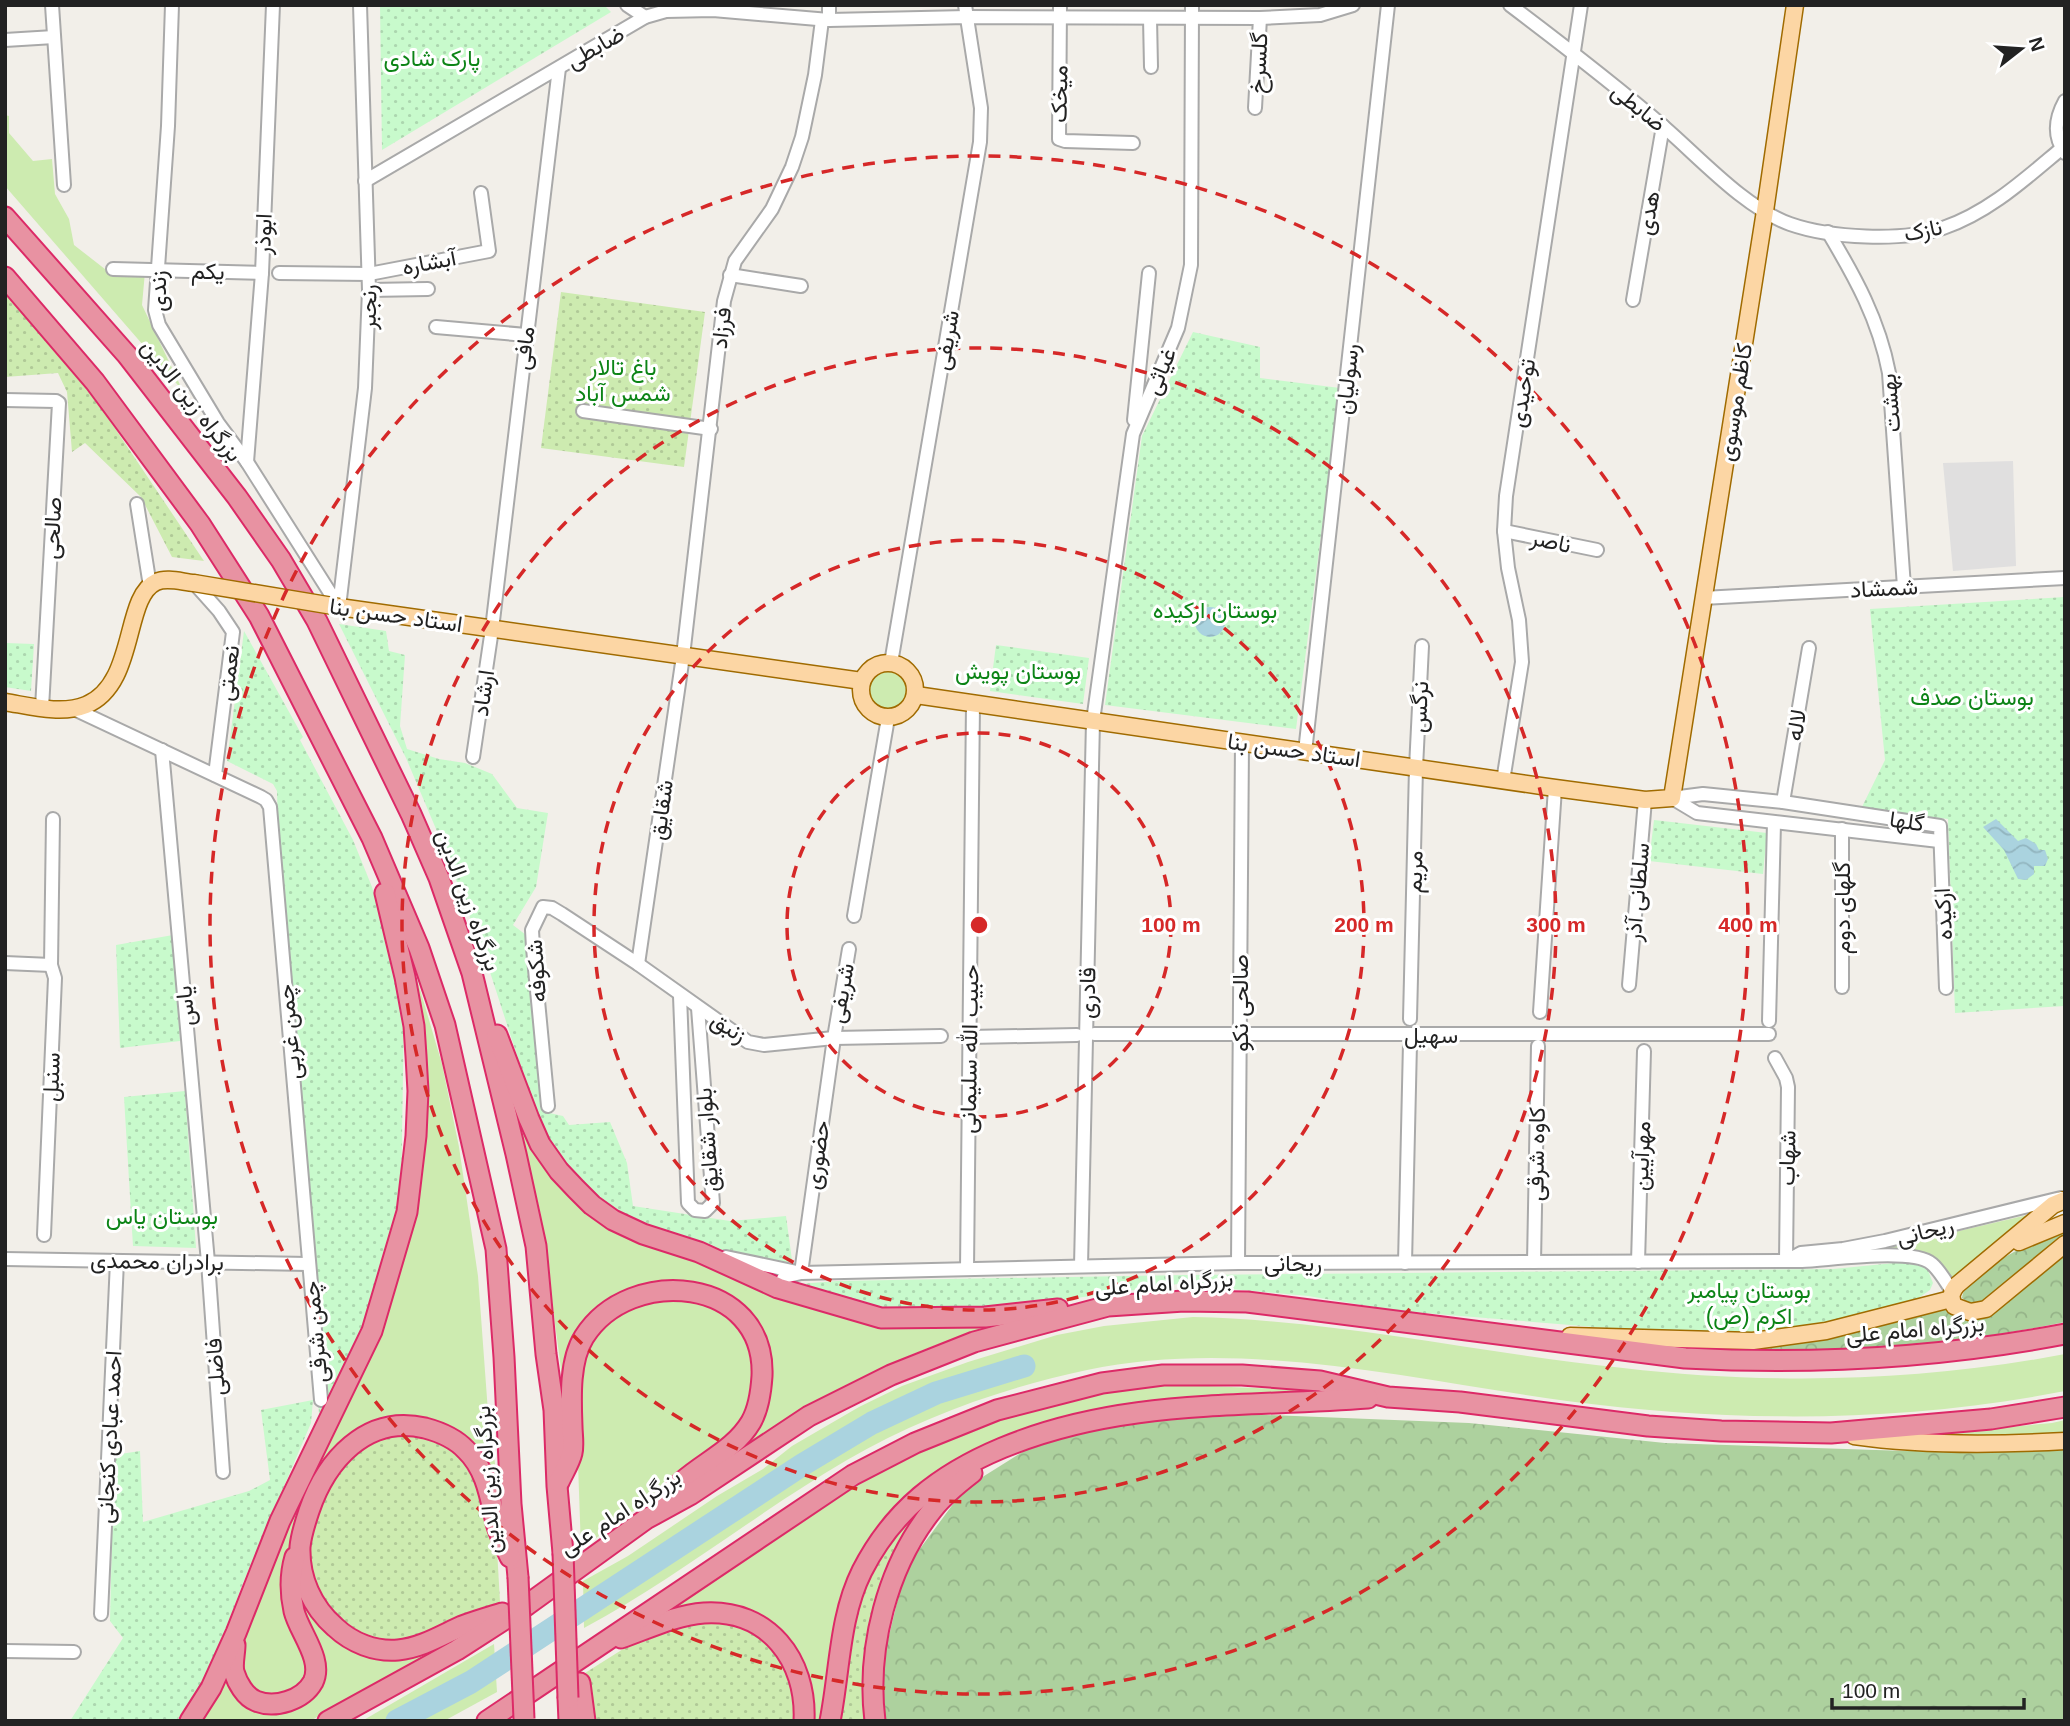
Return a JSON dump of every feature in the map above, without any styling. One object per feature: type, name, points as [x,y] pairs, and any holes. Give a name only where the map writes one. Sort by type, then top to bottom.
[{"type":"highway","name":"بزرگراه زین الدین","points":[[5,217],[127,355],[237,497],[281,560],[317,621],[411,814],[439,878],[472,973],[536,1246],[554,1410],[563,1553],[569,1721]]},
{"type":"highway","name":"بزرگراه زین الدین","points":[[5,277],[95,382],[200,524],[259,616],[372,838],[419,947],[445,1025],[496,1249],[518,1577],[524,1720]]},
{"type":"highway","points":[[190,1721],[211,1688],[236,1633],[280,1521],[372,1331],[407,1212],[418,1091],[414,1026],[372,838]]},
{"type":"highway","points":[[472,973],[540,1144],[559,1171],[592,1205],[613,1220],[643,1234],[699,1252],[778,1288],[881,1318],[976,1318],[1038,1310],[1108,1306]]},
{"type":"highway","points":[[557,1486],[572,1452],[573,1378],[583,1339],[604,1314],[622,1301],[656,1291],[696,1292],[732,1308],[746,1322],[756,1339],[762,1369],[757,1409],[729,1447],[683,1481],[646,1518]]},
{"type":"highway","name":"بزرگراه امام علی","points":[[328,1721],[457,1650],[527,1605],[646,1518],[690,1495],[809,1416],[891,1374],[974,1342],[1108,1306],[1184,1301],[1247,1302],[1685,1357],[1756,1362],[1858,1361],[2008,1345],[2065,1334]]},
{"type":"highway","points":[[490,1720],[853,1475],[915,1443],[997,1410],[1102,1383],[1163,1376],[1242,1375],[1320,1381],[1388,1397]]},
{"type":"highway","points":[[830,1721],[846,1618],[861,1573],[884,1533],[930,1488],[973,1460],[1051,1429],[1105,1416],[1142,1411],[1388,1397],[1460,1402],[1648,1426],[1721,1431],[1831,1433],[1991,1419],[2065,1407]]},
{"type":"highway","points":[[518,1577],[497,1526],[484,1479],[474,1459],[459,1443],[449,1437],[409,1425],[384,1427],[366,1434],[347,1446],[313,1497],[300,1548],[303,1576],[314,1604],[324,1618],[343,1634],[366,1646],[389,1650],[408,1649],[466,1625],[527,1605]]},
{"type":"highway","points":[[875,1721],[873,1664],[880,1625],[893,1580],[913,1537],[933,1508],[955,1486],[1009,1445]]},
{"type":"highway","points":[[236,1633],[233,1670],[242,1689],[254,1701],[274,1704],[290,1701],[304,1692],[314,1680],[315,1663],[296,1618],[291,1582],[293,1560],[302,1537]]},
{"type":"highway","points":[[597,1646],[690,1615],[723,1613],[740,1617],[759,1625],[787,1652],[803,1687],[804,1721]]},
{"type":"highway","points":[[565,1626],[580,1682],[585,1721]]},
{"type":"main road","name":"کاظم موسوی","points":[[1672,798],[1795,5]]},
{"type":"main road","name":"استاد حسن بنا","points":[[150,586],[166,580],[194,583],[339,607],[862,681]]},
{"type":"main road","points":[[5,702],[41,708],[72,708],[85,706],[93,701],[115,677],[124,657],[136,614],[150,586]]},
{"type":"main road","points":[[891,663],[900,665],[913,677],[916,695],[907,711],[888,718],[873,713],[866,707],[862,699],[862,681],[874,667],[891,663]]},
{"type":"main road","name":"استاد حسن بنا","points":[[916,695],[1503,781],[1645,800],[1672,798]]},
{"type":"main road","name":"ریحانی","points":[[2065,1199],[2053,1205],[1951,1295],[1954,1307],[1962,1311],[1977,1312],[1986,1309],[2065,1244]]},
{"type":"main road","points":[[1999,1252],[2065,1223]]},
{"type":"main road","points":[[1510,1335],[1753,1341],[1826,1331],[1951,1295]]},
{"type":"main road","points":[[1831,1433],[1900,1443],[2010,1444],[2065,1441]]},
{"type":"street","points":[[52,5],[64,185]]},
{"type":"street","name":"زندی","points":[[172,5],[169,126],[155,310],[159,326],[218,423],[247,462],[339,607]]},
{"type":"street","name":"ابوذر","points":[[247,462],[262,273],[273,5]]},
{"type":"street","name":"رنجبر","points":[[339,607],[365,388],[369,290],[360,5]]},
{"type":"street","points":[[627,5],[645,17]]},
{"type":"street","points":[[633,5],[645,17]]},
{"type":"street","points":[[826,20],[829,5]]},
{"type":"street","name":"غیاثی","points":[[1093,721],[1133,434],[1178,328],[1191,265],[1192,5]]},
{"type":"street","name":"ضابطی","points":[[365,181],[645,17],[666,11],[713,8],[826,20],[966,11],[1060,11],[1150,19],[1193,19],[1260,18],[1302,11],[1320,15],[1353,5]]},
{"type":"street","name":"رسولیان","points":[[1305,752],[1388,5]]},
{"type":"street","name":"ضابطی","points":[[1510,5],[1575,54],[1765,211]]},
{"type":"street","name":"توحیدی","points":[[1503,781],[1522,662],[1519,620],[1508,568],[1504,531],[1506,496],[1581,5]]},
{"type":"street","name":"شریفی","points":[[891,663],[980,142],[981,108],[966,11]]},
{"type":"street","name":"میخک","points":[[1060,11],[1059,139],[1133,144]]},
{"type":"street","name":"گلسرخ","points":[[1255,108],[1260,18]]},
{"type":"street","points":[[1150,19],[1151,67]]},
{"type":"street","name":"فرزاد","points":[[683,656],[724,301],[730,275],[741,253],[772,209],[792,167],[802,136],[826,20]]},
{"type":"street","points":[[5,40],[54,37]]},
{"type":"street","name":"مافی","points":[[492,629],[559,68]]},
{"type":"street","points":[[2063,151],[2057,141],[2056,127],[2058,113],[2065,101]]},
{"type":"street","name":"هدی","points":[[1633,300],[1663,126]]},
{"type":"street","name":"نازک","points":[[1765,211],[1791,224],[1828,232],[1903,237],[1942,229],[1983,209],[2063,151]]},
{"type":"street","name":"آبشاره","points":[[369,274],[489,251],[481,194]]},
{"type":"street","name":"بهشت","points":[[1828,232],[1869,305],[1885,353],[1889,373],[1904,587]]},
{"type":"street","name":"یکم","points":[[113,269],[262,273]]},
{"type":"street","points":[[279,273],[369,274]]},
{"type":"street","points":[[1133,434],[1149,273]]},
{"type":"street","points":[[730,275],[801,286]]},
{"type":"street","points":[[369,290],[428,289]]},
{"type":"street","points":[[436,327],[526,335]]},
{"type":"street","name":"صالحی","points":[[5,400],[58,403],[41,708]]},
{"type":"street","points":[[583,411],[711,429]]},
{"type":"street","points":[[137,504],[150,586]]},
{"type":"street","name":"ناصر","points":[[1504,531],[1597,550]]},
{"type":"street","name":"شمشاد","points":[[1703,598],[2065,578]]},
{"type":"street","name":"نعمتی","points":[[194,583],[219,611],[233,632],[215,775]]},
{"type":"street","name":"ارشاد","points":[[473,757],[492,629]]},
{"type":"street","name":"نرگس","points":[[1416,768],[1422,646]]},
{"type":"street","name":"لاله","points":[[1783,802],[1809,648]]},
{"type":"street","name":"شقایق","points":[[638,964],[683,656]]},
{"type":"street","name":"حبیب الله سلیمانی","points":[[967,1269],[973,704]]},
{"type":"street","points":[[72,708],[215,775]]},
{"type":"street","points":[[855,916],[888,718]]},
{"type":"street","name":"قادری","points":[[1081,1266],[1093,721]]},
{"type":"street","name":"صالحی نکو","points":[[1238,1264],[1242,743]]},
{"type":"street","name":"یاس","points":[[162,750],[208,1262]]},
{"type":"street","name":"مریم","points":[[1410,1019],[1416,768]]},
{"type":"street","name":"چمن غربی","points":[[215,775],[267,800],[270,807],[309,1264]]},
{"type":"street","points":[[1540,1012],[1555,788]]},
{"type":"street","name":"گلها","points":[[1703,794],[1783,802],[1940,826],[1939,841],[1697,813],[1672,798],[1703,794]]},
{"type":"street","name":"سلطانی آذر","points":[[1629,985],[1645,800]]},
{"type":"street","name":"سنبل","points":[[44,1236],[55,978],[51,965],[53,819]]},
{"type":"street","name":"سهیل","points":[[1094,1034],[1240,1035],[1769,1028],[1774,823]]},
{"type":"street","name":"گلهای دوم","points":[[1842,829],[1842,987]]},
{"type":"street","name":"ارکیده","points":[[1939,841],[1946,988]]},
{"type":"street","name":"شکوفه","points":[[548,1106],[533,948],[532,930],[537,916],[543,907],[552,908],[638,964]]},
{"type":"street","name":"شریفی","points":[[834,1038],[849,949]]},
{"type":"street","points":[[5,963],[51,965]]},
{"type":"street","name":"زنبق","points":[[638,964],[748,1042],[764,1045],[834,1038]]},
{"type":"street","name":"بلوار شقایق","points":[[680,996],[688,1203],[695,1210],[705,1211],[713,1203],[698,1008]]},
{"type":"street","points":[[970,1037],[1077,1035]]},
{"type":"street","points":[[834,1038],[941,1036]]},
{"type":"street","name":"حضوری","points":[[801,1273],[834,1038]]},
{"type":"street","points":[[1405,1263],[1410,1043]]},
{"type":"street","name":"کاوه شرقی","points":[[1534,1262],[1538,1046]]},
{"type":"street","name":"مهرآیین","points":[[1638,1262],[1644,1051]]},
{"type":"street","name":"شهاب","points":[[1775,1058],[1788,1087],[1786,1261]]},
{"type":"street","name":"ریحانی","points":[[1786,1261],[1801,1253],[1885,1241],[2065,1199]]},
{"type":"street","name":"ریحانی","points":[[699,1252],[801,1273],[1238,1264],[1786,1261],[1915,1255],[1933,1265],[1951,1295]]},
{"type":"street","name":"برادران محمدی","points":[[5,1259],[309,1264]]},
{"type":"street","name":"احمد عبادی کنجانی","points":[[101,1614],[117,1261]]},
{"type":"street","name":"فاضلی","points":[[208,1262],[223,1472]]},
{"type":"street","name":"چمن شرقی","points":[[309,1264],[321,1400]]},
{"type":"street","points":[[778,1288],[785,1277],[801,1273]]},
{"type":"street","points":[[5,1651],[74,1652]]},
{"type":"shaded area","points":[[2013,461],[2016,566],[1953,571],[1943,463]]},
{"type":"green space","name":"پارک شادی","points":[[380,5],[604,5],[611,12],[382,150]]},
{"type":"green space","points":[[5,115],[9,116],[9,133],[33,161],[52,159],[55,194],[69,219],[74,245],[110,273],[145,272],[142,305],[183,391],[5,186]]},
{"type":"green space","points":[[5,288],[100,406],[204,561],[172,557],[141,497],[85,443],[72,452],[67,392],[58,373],[5,377]]},
{"type":"green space","name":"باغ تالار شمس آباد","points":[[561,292],[705,312],[684,467],[541,448]]},
{"type":"green space","name":"بوستان ارکیده","points":[[1193,332],[1260,347],[1260,378],[1340,388],[1296,729],[1105,705],[1142,436]]},
{"type":"green space","name":"بوستان صدف","points":[[2065,597],[2065,1006],[1955,1013],[1948,819],[1861,809],[1885,760],[1870,609]]},
{"type":"green space","points":[[339,624],[386,631],[389,651],[405,655],[400,726],[407,749],[439,759],[465,763],[492,774],[517,808],[548,813],[536,887],[513,925],[526,935],[545,1112],[563,1116],[569,1125],[610,1122],[627,1163],[633,1206],[730,1221],[786,1216],[792,1260],[787,1263],[706,1247],[640,1226],[607,1206],[564,1163],[538,1120],[489,969],[447,855],[406,758]]},
{"type":"green space","points":[[244,631],[303,737],[300,740],[353,840],[372,887],[404,1012],[401,1200],[361,1332],[319,1415],[308,1177],[279,870],[277,791],[273,784],[227,761]]},
{"type":"green space","points":[[5,643],[34,644],[31,691],[5,687]]},
{"type":"green space","name":"بوستان پویش","points":[[996,645],[1089,658],[1083,704],[990,691]]},
{"type":"green space","points":[[888,670],[903,676],[909,691],[903,706],[888,712],[873,706],[867,691],[873,676]]},
{"type":"green space","points":[[1654,820],[1767,833],[1763,874],[1649,861]]},
{"type":"green space","points":[[173,935],[180,1041],[120,1048],[116,945]]},
{"type":"green space","points":[[414,969],[442,1064],[459,1147],[478,1276],[488,1412],[504,1530],[452,1640],[310,1721],[198,1721],[302,1489],[353,1390],[426,1071]]},
{"type":"green space","points":[[509,1083],[523,1126],[629,1238],[698,1261],[773,1291],[1039,1314],[942,1343],[881,1369],[794,1417],[684,1488],[751,1430],[759,1328],[675,1286],[578,1336],[567,1453],[562,1376],[540,1211]]},
{"type":"green space","name":"بوستان یاس","points":[[185,1091],[196,1248],[133,1246],[124,1097]]},
{"type":"green space","points":[[2040,1212],[1951,1278],[1935,1262],[1919,1253],[1877,1250]]},
{"type":"green space","points":[[2065,1226],[2065,1236],[2014,1275],[1981,1305],[1973,1306],[1962,1298],[1966,1288],[1990,1267]]},
{"type":"green space","points":[[2065,1249],[2065,1322],[1940,1342],[1812,1351],[1692,1347],[1632,1341],[1944,1308],[1952,1315],[1969,1319]]},
{"type":"green space","name":"بوستان پیامبر اکرم (ص)","points":[[1915,1261],[1927,1268],[1933,1283],[1930,1290],[1917,1299],[1802,1330],[1772,1334],[1669,1333],[1399,1311],[1308,1296],[1178,1284],[960,1314],[906,1315],[786,1285],[837,1281],[1184,1275],[1833,1269]]},
{"type":"green space","points":[[670,1296],[720,1307],[750,1338],[755,1393],[735,1434],[581,1549],[576,1406],[588,1342],[616,1312]]},
{"type":"green space","points":[[1193,1317],[1301,1324],[1569,1362],[1733,1377],[1844,1378],[1900,1375],[2065,1354],[2065,1391],[1942,1409],[1879,1414],[1754,1416],[1567,1401],[1388,1373],[1267,1360],[1206,1358],[1146,1361],[1087,1370],[994,1395],[904,1430],[813,1480],[651,1589],[584,1628],[583,1581],[628,1556],[717,1496],[763,1469],[792,1446],[859,1407],[902,1386],[968,1362],[1057,1335],[1104,1326]]},
{"type":"green space","points":[[1184,1385],[1358,1395],[1155,1405],[964,1458],[824,1721],[811,1721],[648,1623],[846,1491],[934,1445],[1013,1414],[1067,1399],[1116,1389]]},
{"type":"green space","points":[[313,1400],[311,1423],[243,1583],[206,1681],[176,1721],[70,1721],[123,1638],[110,1621],[114,1455],[140,1451],[143,1522],[249,1491],[270,1480],[261,1410]]},
{"type":"green space","points":[[1242,1414],[1469,1423],[1665,1443],[1906,1451],[2065,1450],[2065,1721],[884,1721],[877,1686],[905,1569],[965,1488],[1024,1451],[1102,1425]]},
{"type":"green space","points":[[2065,1420],[2065,1435],[1899,1437],[2052,1423]]},
{"type":"green space","points":[[409,1432],[442,1440],[473,1467],[497,1549],[500,1602],[417,1642],[393,1645],[344,1630],[324,1612],[306,1551],[320,1496],[359,1445]]},
{"type":"green space","points":[[934,1492],[900,1553],[871,1721],[836,1721],[848,1640],[872,1560]]},
{"type":"green space","points":[[729,1620],[767,1639],[793,1674],[799,1721],[591,1721],[585,1673],[639,1639],[687,1621]]},
{"type":"green space","points":[[494,1644],[497,1692],[444,1721],[362,1721]]},
{"type":"water","points":[[1210,607],[1220,612],[1225,622],[1220,632],[1210,637],[1200,632],[1195,622],[1200,612]]},
{"type":"water","points":[[1996,819],[2018,841],[2026,838],[2036,844],[2039,850],[2045,850],[2048,859],[2045,866],[2034,866],[2034,874],[2026,880],[2018,879],[2004,850],[1983,827]]},
{"type":"waterway","points":[[397,1721],[471,1682],[802,1465],[872,1423],[936,1393],[1024,1366]]}]
